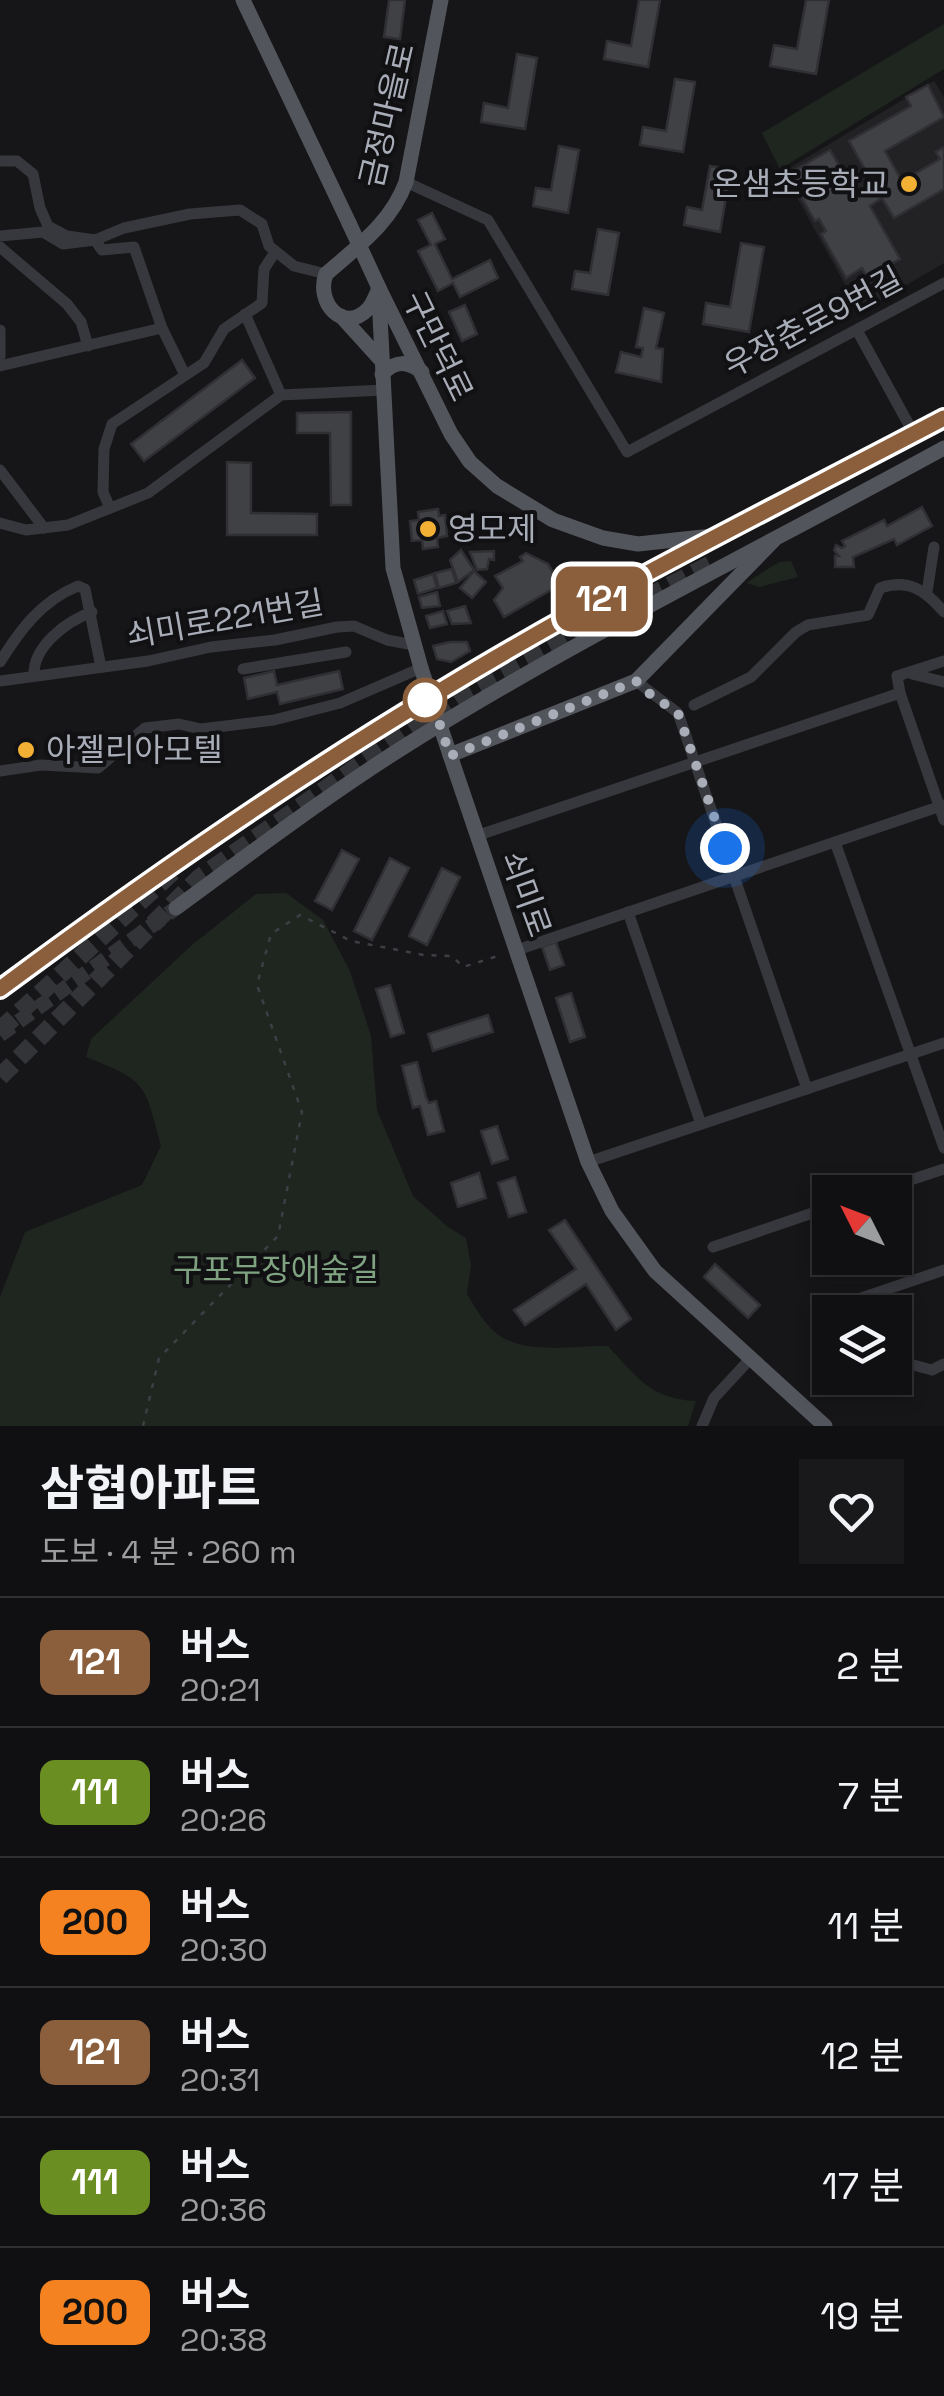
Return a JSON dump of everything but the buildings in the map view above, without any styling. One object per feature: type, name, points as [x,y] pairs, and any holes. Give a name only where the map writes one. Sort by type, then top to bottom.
[{"type":"main road","name":"구만덕로","points":[[242,0],[451,434],[470,462],[497,486],[553,520],[602,538],[638,544],[726,534]]},
{"type":"main road","name":"금정마을로","points":[[326,274],[389,218],[406,182],[440,0]]},
{"type":"main road","points":[[326,274],[323,299],[382,374],[390,365],[400,363],[411,364],[422,372]]},
{"type":"main road","points":[[340,316],[362,314],[370,308],[380,288]]},
{"type":"main road","name":"쇠미로","points":[[380,288],[393,568],[476,836],[588,1162],[612,1211],[655,1271],[825,1426]]},
{"type":"main road","points":[[156,876],[224,828],[446,687],[944,418]]},
{"type":"main road","points":[[176,908],[417,739],[546,664],[944,448]]},
{"type":"main road","points":[[450,756],[636,681],[774,540]]},
{"type":"street","points":[[0,161],[17,161],[32,174],[48,226],[67,236],[95,240],[102,250],[134,247],[162,328],[184,375]]},
{"type":"street","name":"우장춘로9번길","points":[[406,182],[488,220],[627,452],[944,284]]},
{"type":"street","points":[[0,236],[43,232],[64,244],[95,240],[124,228],[190,214],[240,210],[262,224],[269,246],[294,266],[326,274]]},
{"type":"street","points":[[0,247],[67,304],[81,322],[88,346]]},
{"type":"street","points":[[110,508],[104,492],[104,448],[112,424],[204,363],[224,329],[262,303],[264,269],[276,252]]},
{"type":"street","points":[[245,314],[281,395]]},
{"type":"street","points":[[0,366],[162,328]]},
{"type":"street","points":[[0,330],[0,356]]},
{"type":"street","points":[[858,332],[914,434]]},
{"type":"street","points":[[0,523],[26,530],[68,525],[164,484],[281,395],[382,374]]},
{"type":"street","points":[[0,470],[44,528]]},
{"type":"street","points":[[927,592],[934,547]]},
{"type":"street","points":[[694,705],[751,677],[808,625],[868,615],[880,588],[894,584],[927,592],[944,612]]},
{"type":"street","name":"쇠미로221번길","points":[[0,662],[25,624],[63,592],[78,586],[85,589],[92,612],[102,667]]},
{"type":"street","name":"쇠미로221번길","points":[[34,675],[34,663],[44,648],[76,618],[92,612]]},
{"type":"street","name":"쇠미로221번길","points":[[0,681],[354,626],[388,640],[414,645]]},
{"type":"street","points":[[279,639],[284,662]]},
{"type":"street","points":[[242,669],[346,652]]},
{"type":"street","points":[[944,661],[897,676],[944,820]]},
{"type":"street","points":[[0,771],[41,765],[98,768],[145,728],[179,724],[201,730],[259,723],[340,703],[421,668]]},
{"type":"street","points":[[908,673],[944,682]]},
{"type":"street","points":[[636,681],[678,713],[807,1089]]},
{"type":"street","points":[[476,836],[900,693]]},
{"type":"street","points":[[517,950],[942,806]]},
{"type":"street","points":[[835,842],[944,1148]]},
{"type":"street","points":[[628,912],[701,1124]]},
{"type":"street","points":[[588,1162],[944,1043]]},
{"type":"street","points":[[912,1180],[944,1169]]},
{"type":"street","points":[[713,1247],[812,1214]]},
{"type":"street","points":[[870,1295],[944,1270]]},
{"type":"street","points":[[702,1426],[714,1398],[751,1358]]},
{"type":"street","points":[[912,1365],[932,1370],[944,1364]]},
{"type":"path","points":[[144,1426],[160,1358],[278,1236],[302,1112],[257,985],[271,934],[300,914],[351,941],[424,955],[452,956],[464,966],[517,950]]},
{"type":"shaded area","points":[[934,81],[944,97],[944,263],[860,312],[783,172]]},
{"type":"green space","points":[[944,24],[944,69],[780,169],[762,133]]},
{"type":"green space","points":[[791,561],[798,577],[759,587],[746,583],[779,562]]},
{"type":"green space","name":"구포무장애숲길","points":[[286,893],[323,920],[350,971],[371,1036],[377,1110],[413,1196],[466,1238],[471,1265],[467,1294],[484,1320],[496,1333],[521,1345],[608,1346],[656,1391],[696,1401],[688,1426],[0,1426],[0,1297],[25,1232],[142,1185],[161,1146],[140,1087],[121,1072],[86,1057],[91,1039],[192,945],[256,894]]},
{"type":"tunnel","points":[[0,1077],[199,878],[456,697],[717,561]]},
{"type":"tunnel","points":[[0,1030],[179,866]]},
{"type":"tunnel","points":[[0,989],[155,877]]},
{"type":"tunnel","points":[[0,1035],[176,908]]},
{"type":"bus line","name":"121","points":[[0,989],[224,828],[446,687],[569,617],[944,418]]},
{"type":"place","name":"온샘초등학교","points":[[909,184]]},
{"type":"place","name":"영모제","points":[[428,529]]},
{"type":"place","name":"아젤리아모텔","points":[[26,750]]},
{"type":"route","points":[[425,700],[431,697],[450,756],[636,681],[678,713],[725,848]]}]
